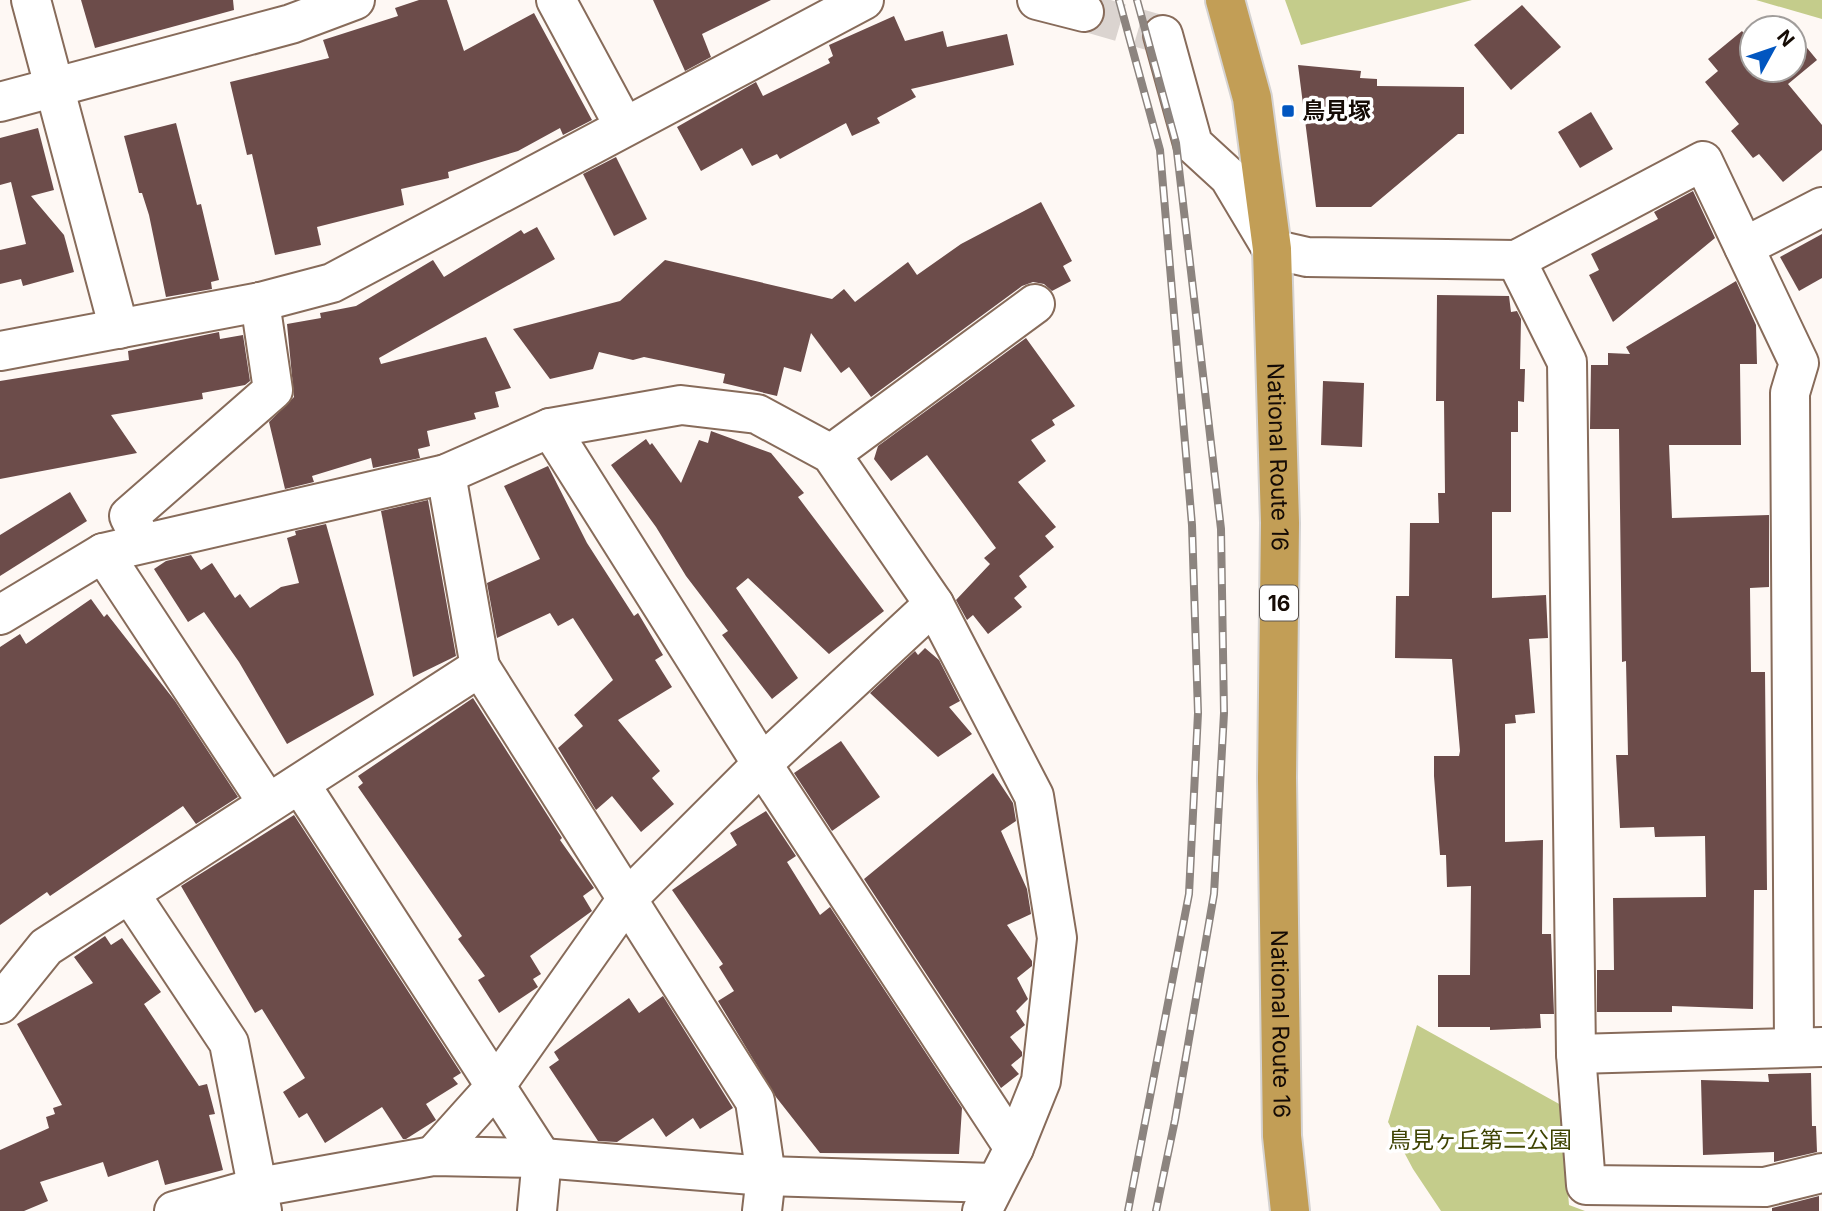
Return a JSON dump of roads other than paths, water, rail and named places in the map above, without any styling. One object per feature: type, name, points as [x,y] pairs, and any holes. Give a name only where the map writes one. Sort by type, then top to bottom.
[{"type":"highway","name":"National Route 16","points":[[1225,0],[1252,98],[1272,249],[1280,523],[1277,778],[1281,1111],[1290,1211]]},
{"type":"street","points":[[31,0],[119,329]]},
{"type":"street","points":[[0,102],[56,90],[288,12],[355,0]]},
{"type":"street","points":[[556,0],[624,126]]},
{"type":"street","points":[[0,351],[260,302],[332,283],[864,0]]},
{"type":"street","points":[[1037,0],[1084,12]]},
{"type":"street","points":[[1163,35],[1193,144],[1229,177],[1272,249],[1307,257],[1516,260],[1703,161],[1744,247],[1811,363],[1790,393],[1808,1047],[1576,1054]]},
{"type":"street","points":[[1744,247],[1822,207]]},
{"type":"street","points":[[1516,260],[1567,362],[1576,1054],[1586,1185],[1717,1198],[1822,1173]]},
{"type":"street","points":[[142,542],[129,516],[273,390],[260,302]]},
{"type":"street","points":[[831,454],[1035,303]]},
{"type":"street","points":[[0,615],[103,553],[446,474],[550,428],[681,405],[757,414],[831,454],[934,604],[1034,796],[1057,938],[1041,1082],[1014,1148],[988,1197],[764,1193],[542,1158],[433,1156],[260,1199],[174,1211]]},
{"type":"street","points":[[550,428],[762,764],[1014,1148]]},
{"type":"street","points":[[446,474],[480,667],[755,1101],[764,1193]]},
{"type":"street","points":[[103,553],[283,793],[542,1158],[537,1211]]},
{"type":"street","points":[[433,1156],[494,1088],[627,899],[762,764],[934,604]]},
{"type":"street","points":[[0,1004],[46,947],[480,667]]},
{"type":"street","points":[[130,894],[229,1043],[260,1199]]},
{"type":"tunnel","points":[[1084,12],[1163,35]]},
{"type":"railway","points":[[1119,0],[1160,150],[1192,525],[1198,713],[1189,894],[1128,1211]]},
{"type":"railway","points":[[1137,0],[1176,143],[1221,529],[1224,713],[1214,894],[1175,1120],[1156,1211]]},
{"type":"place","name":"鳥見塚","points":[[1288,111]]},
{"type":"park label","name":"鳥見ヶ丘第二公園","points":[[1480,1140]]}]
